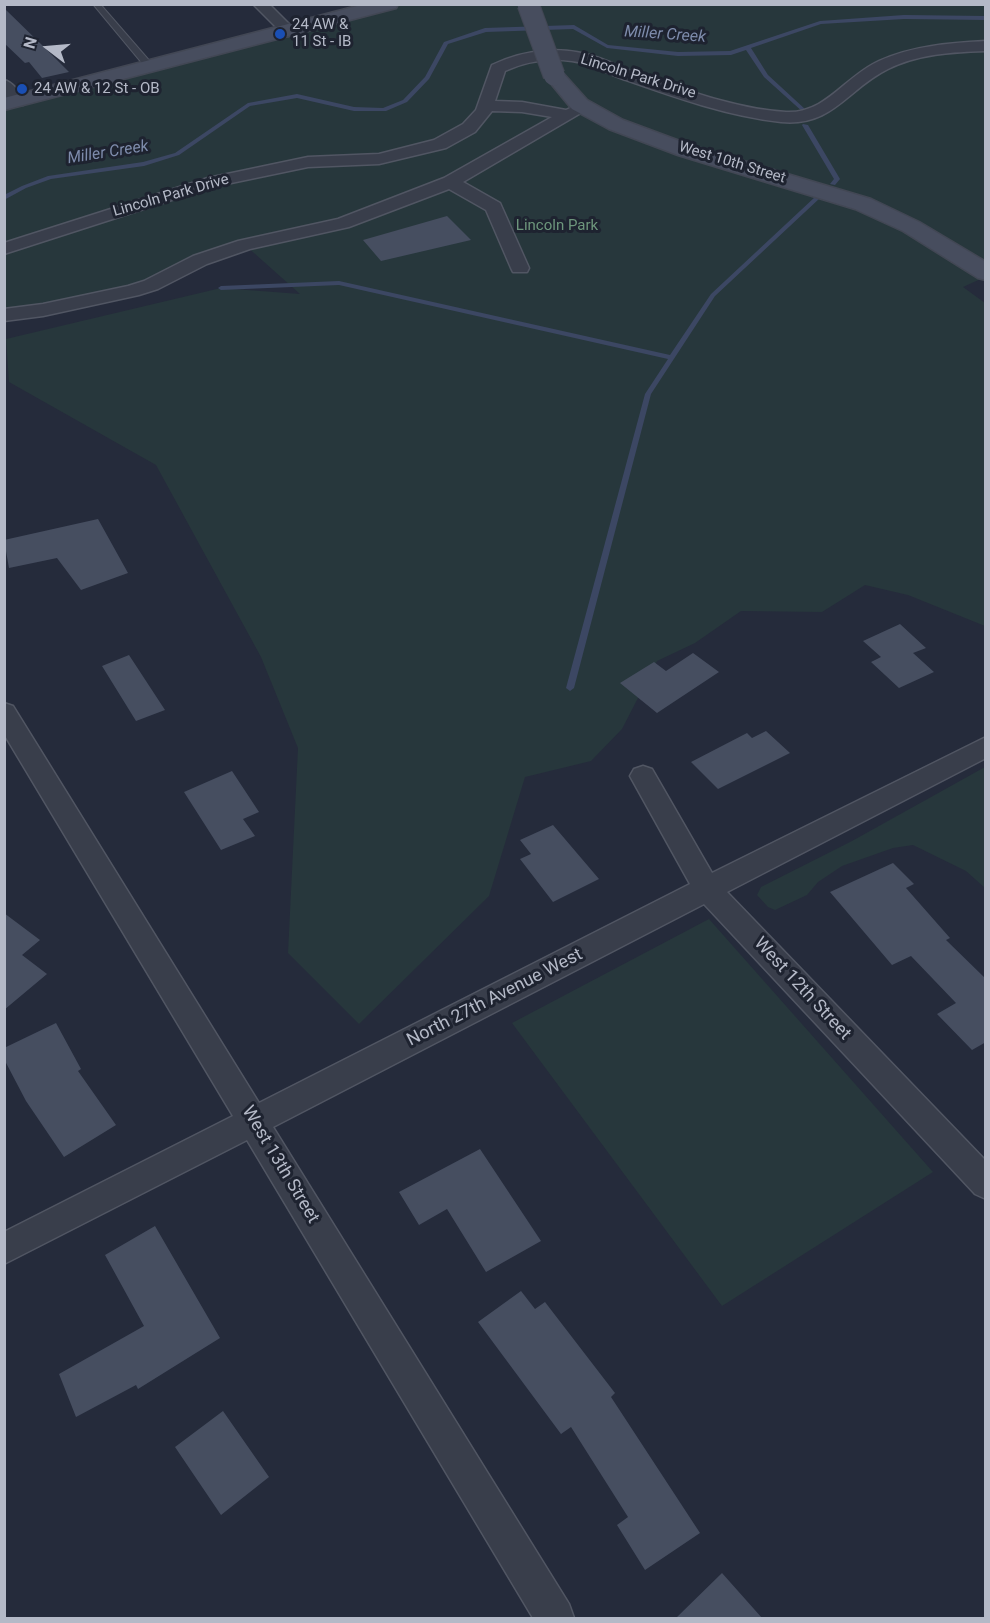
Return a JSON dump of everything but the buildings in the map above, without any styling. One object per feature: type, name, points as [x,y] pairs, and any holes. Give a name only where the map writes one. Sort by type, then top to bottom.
[{"type":"street","points":[[260,4],[288,31]]},
{"type":"street","points":[[4,85],[11,103],[389,4]]},
{"type":"street","name":"West 10th Street","points":[[528,4],[554,75],[575,111],[694,153],[862,203],[907,222],[986,273]]},
{"type":"street","name":"Lincoln Park Drive","points":[[4,249],[208,183],[308,162],[379,159],[440,144],[468,128],[484,111],[498,68],[512,60],[556,55],[583,58],[627,76],[755,113],[809,118],[826,110],[872,71],[908,56],[953,47],[986,46]]},
{"type":"street","points":[[484,106],[575,111]]},
{"type":"street","points":[[4,315],[43,310],[132,291],[151,285],[200,260],[245,245],[343,223],[411,199],[450,182],[575,111]]},
{"type":"street","points":[[450,182],[494,207],[520,268]]},
{"type":"street","name":"West 13th Street","points":[[4,712],[555,1618]]},
{"type":"street","name":"North 27th Avenue West","points":[[4,1249],[986,746]]},
{"type":"street","name":"West 12th Street","points":[[643,776],[707,889],[986,1184]]},
{"type":"lane","points":[[96,4],[150,67]]},
{"type":"green space","name":"Lincoln Park","points":[[389,5],[985,5],[985,277],[963,287],[985,303],[985,626],[908,595],[865,585],[822,612],[741,611],[695,643],[657,661],[622,729],[591,761],[525,777],[489,896],[359,1024],[288,953],[298,748],[261,657],[156,465],[9,382],[6,339],[221,288],[300,294],[245,245],[151,285],[5,315],[5,104]]},
{"type":"green space","points":[[985,767],[985,888],[966,871],[913,845],[893,848],[842,866],[818,882],[807,895],[775,910],[768,907],[757,895],[761,887],[852,841]]},
{"type":"green space","points":[[709,919],[933,1172],[722,1306],[512,1023]]},
{"type":"waterway","name":"Miller Creek","points":[[4,198],[50,177],[144,164],[177,154],[248,105],[297,96],[354,109],[384,110],[405,101],[427,78],[446,43],[485,30],[574,27],[607,46],[678,54],[731,53],[820,23],[904,17],[986,18]]},
{"type":"waterway","points":[[748,48],[766,76],[804,111]]},
{"type":"waterway","points":[[805,125],[837,179],[833,184]]},
{"type":"waterway","points":[[672,358],[713,295],[817,198]]},
{"type":"waterway","points":[[221,288],[339,283],[672,358]]},
{"type":"waterway","points":[[570,688],[648,394],[672,358]]},
{"type":"place","name":"24 AW & 11 St - IB","points":[[280,34]]},
{"type":"place","name":"24 AW & 12 St - OB","points":[[22,89]]}]
